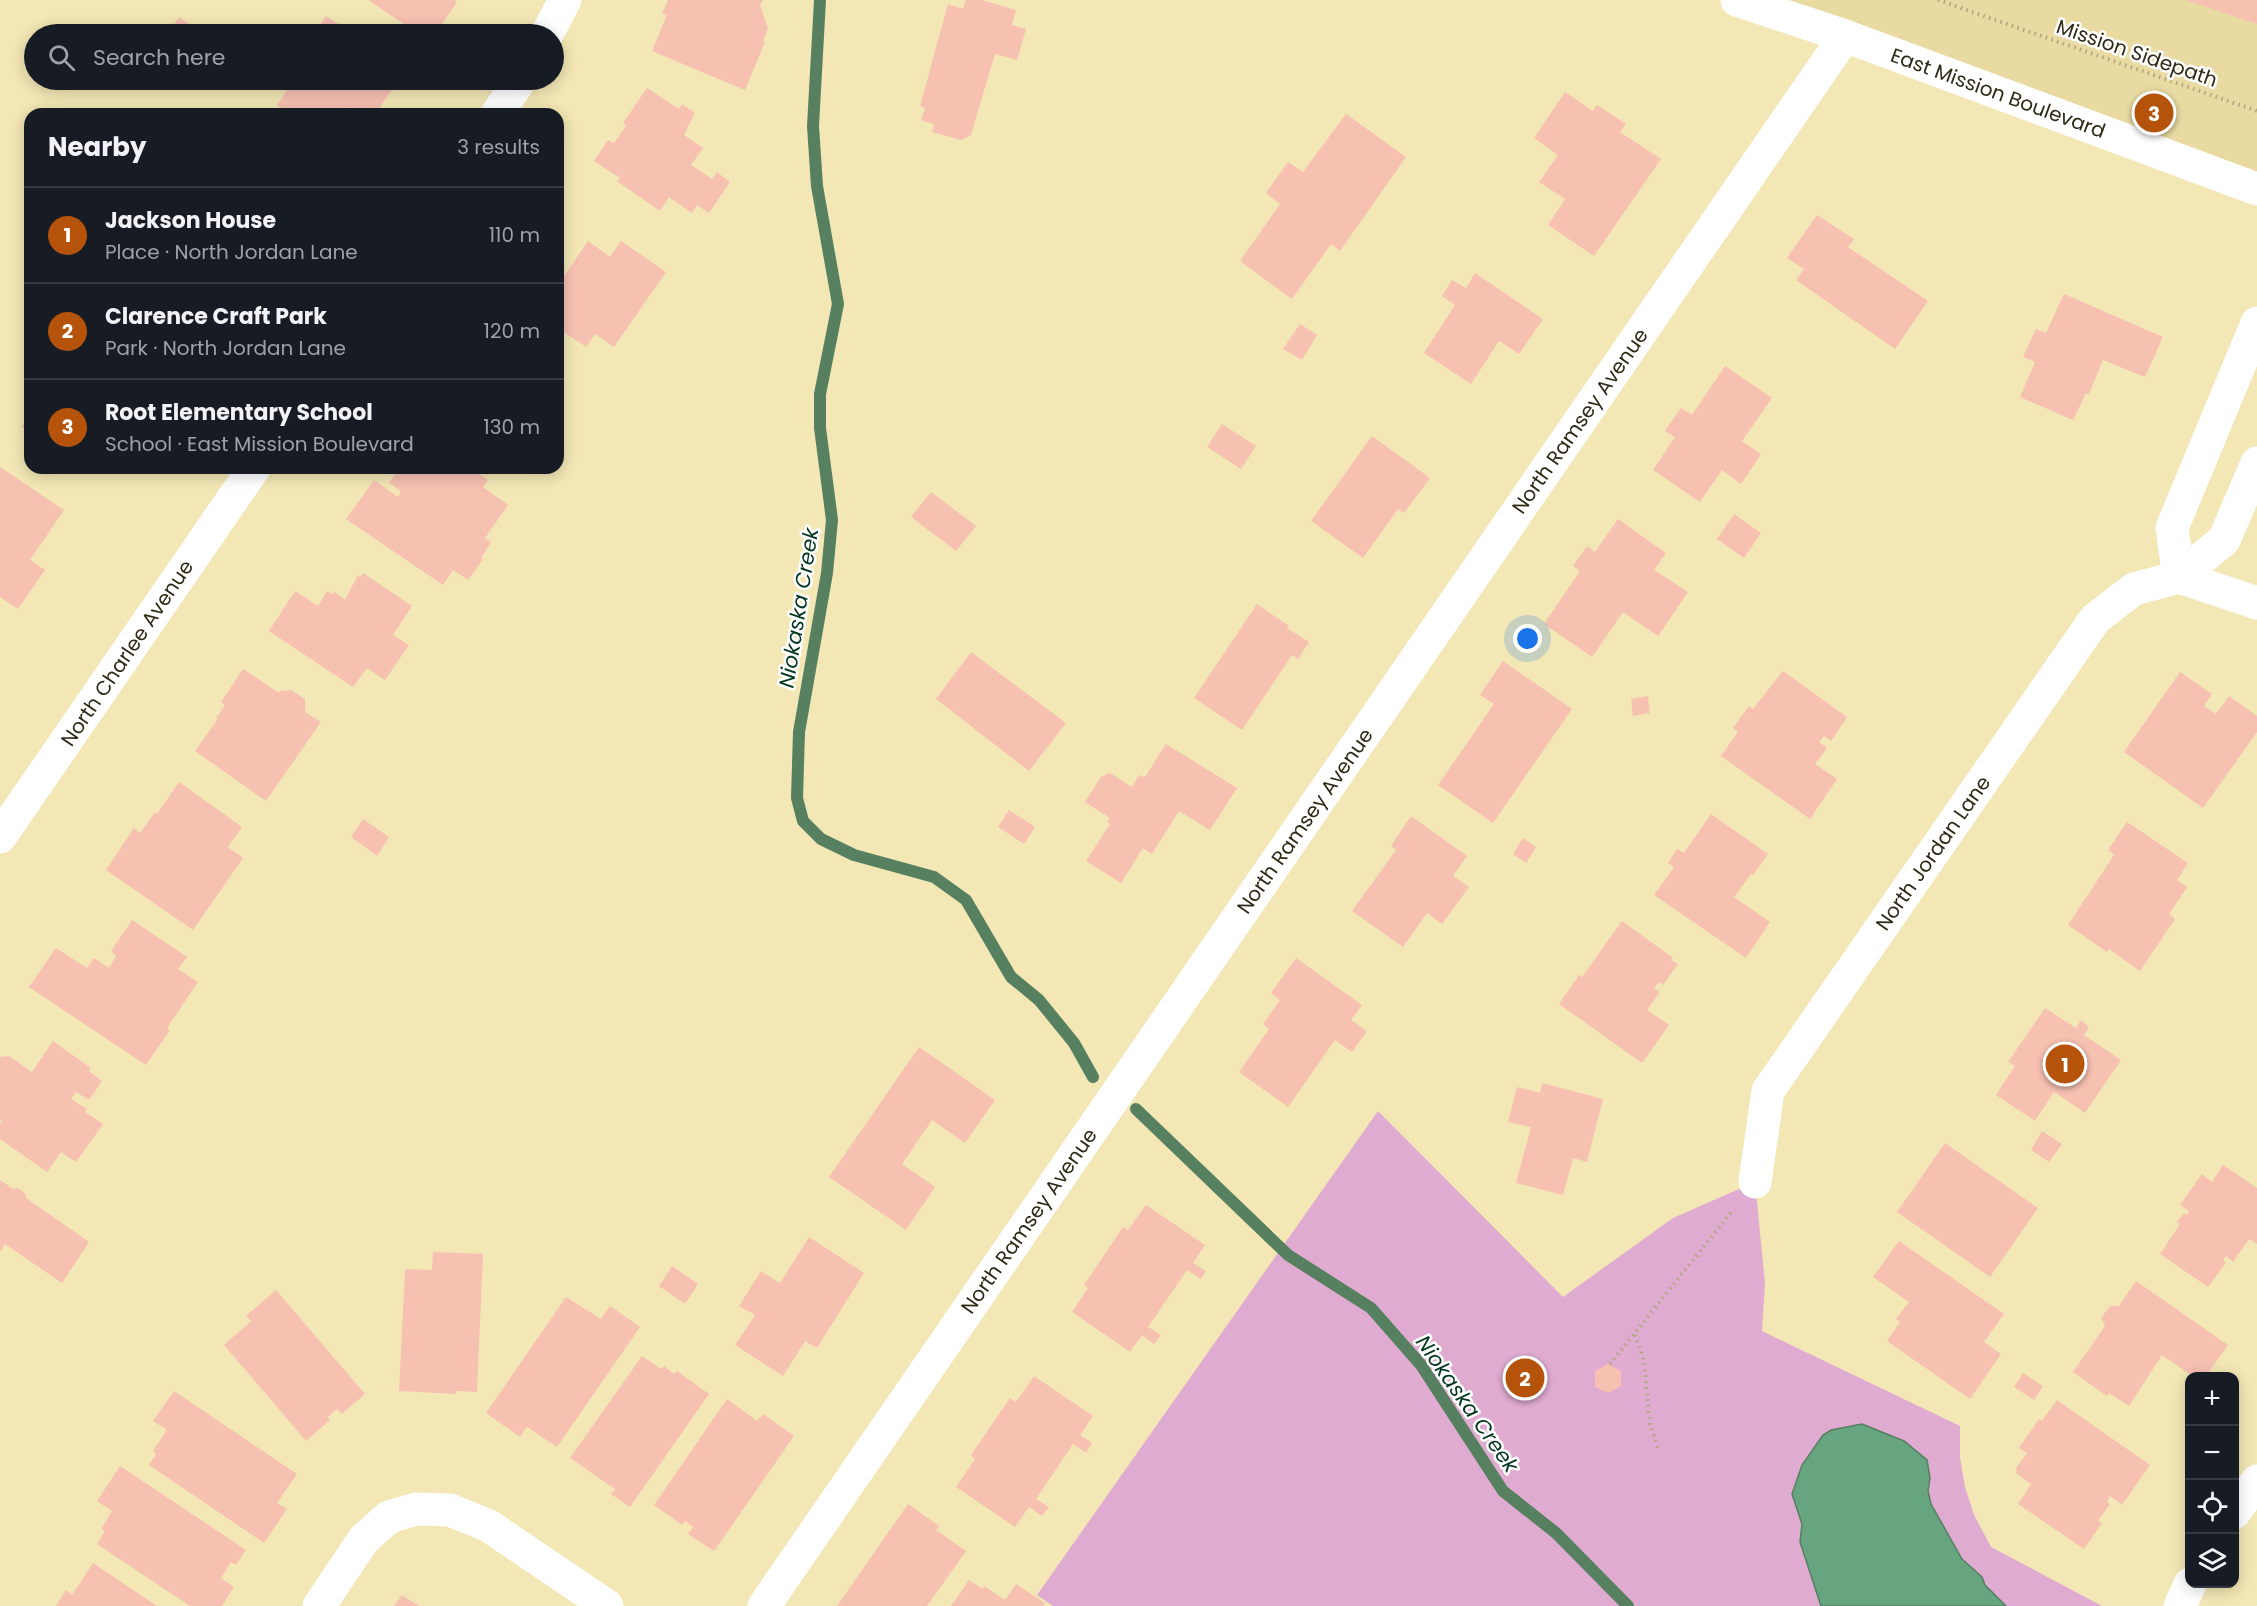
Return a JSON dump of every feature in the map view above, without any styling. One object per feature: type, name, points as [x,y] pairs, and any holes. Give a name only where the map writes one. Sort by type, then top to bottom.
[{"type":"street","points":[[552,24],[565,0]]},
{"type":"street","name":"East Mission Boulevard","points":[[1737,0],[1845,36],[2257,189]]},
{"type":"street","name":"North Ramsey Avenue","points":[[764,1606],[1845,36]]},
{"type":"street","points":[[501,108],[513,90]]},
{"type":"street","points":[[2257,323],[2172,528],[2179,577],[2257,603]]},
{"type":"street","name":"North Jordan Lane","points":[[1755,1182],[1768,1091],[2095,619],[2134,589],[2179,577],[2224,540],[2257,464]]},
{"type":"street","name":"North Charlee Avenue","points":[[0,837],[250,474]]},
{"type":"street","points":[[2239,1507],[2257,1480]]},
{"type":"street","points":[[319,1606],[364,1539],[389,1517],[416,1509],[450,1510],[489,1526],[607,1606]]},
{"type":"street","points":[[2180,1606],[2188,1588]]},
{"type":"path","name":"Mission Sidepath","points":[[1938,0],[2257,111]]},
{"type":"path","points":[[1610,1364],[1755,1182]]},
{"type":"path","points":[[1635,1335],[1644,1361],[1650,1424],[1658,1448]]},
{"type":"shaded area","points":[[1737,0],[2257,0],[2257,189]]},
{"type":"shaded area","points":[[1378,1111],[1563,1297],[1673,1218],[1755,1182],[1765,1283],[1762,1331],[1960,1426],[1960,1458],[1965,1487],[1974,1515],[1991,1547],[2102,1606],[1053,1606],[1037,1595]]},
{"type":"shaded area","points":[[1862,1424],[1904,1441],[1927,1460],[1930,1478],[1928,1491],[1931,1504],[1962,1559],[1982,1577],[1985,1585],[2006,1606],[1821,1606],[1800,1542],[1802,1524],[1792,1494],[1802,1465],[1823,1435],[1831,1430]]},
{"type":"building","points":[[368,0],[454,0],[457,2],[442,24],[404,24]]},
{"type":"building","points":[[668,0],[763,0],[760,5],[768,29],[745,90],[652,51],[667,15],[662,14]]},
{"type":"building","points":[[966,0],[982,0],[1016,10],[1012,25],[1026,29],[1017,60],[995,54],[971,135],[961,140],[932,132],[934,124],[921,120],[925,108],[920,106],[948,4],[963,9]]},
{"type":"building","points":[[2186,0],[2257,0],[2257,24]]},
{"type":"building","points":[[326,16],[338,24],[321,24]]},
{"type":"building","points":[[179,17],[189,24],[174,24]]},
{"type":"building","points":[[647,88],[679,109],[682,104],[695,113],[684,135],[703,148],[691,165],[712,179],[717,172],[730,182],[709,213],[697,205],[692,213],[669,197],[660,211],[617,181],[620,178],[594,161],[608,140],[614,143],[626,126],[623,123]]},
{"type":"building","points":[[287,90],[392,90],[379,108],[281,108],[277,105]]},
{"type":"building","points":[[1565,92],[1593,111],[1597,105],[1626,124],[1620,132],[1661,159],[1594,256],[1548,225],[1565,199],[1539,182],[1558,155],[1534,138]]},
{"type":"building","points":[[1346,114],[1406,157],[1340,251],[1331,244],[1292,299],[1240,261],[1280,204],[1266,193],[1288,162],[1303,172]]},
{"type":"building","points":[[1817,215],[1854,239],[1848,247],[1928,301],[1895,349],[1796,280],[1804,269],[1787,258]]},
{"type":"building","points":[[588,241],[610,257],[621,241],[666,272],[614,347],[595,334],[586,347],[564,332],[565,275]]},
{"type":"building","points":[[1475,273],[1543,319],[1519,354],[1499,341],[1471,384],[1424,353],[1455,305],[1442,296],[1452,280],[1466,288]]},
{"type":"building","points":[[2064,294],[2163,337],[2145,377],[2103,360],[2089,394],[2086,393],[2073,420],[2020,397],[2035,362],[2023,357],[2036,329],[2046,333]]},
{"type":"building","points":[[1300,324],[1317,335],[1302,360],[1283,349]]},
{"type":"building","points":[[1725,366],[1772,398],[1742,441],[1761,454],[1741,484],[1722,470],[1700,502],[1653,470],[1675,437],[1665,431],[1681,408],[1692,415]]},
{"type":"building","points":[[1222,424],[1256,446],[1241,469],[1207,447]]},
{"type":"building","points":[[1372,436],[1430,478],[1404,513],[1398,509],[1363,558],[1311,521]]},
{"type":"building","points":[[0,467],[64,510],[30,560],[45,570],[18,609],[0,597]]},
{"type":"building","points":[[395,474],[479,474],[488,480],[483,487],[508,505],[485,538],[491,542],[481,558],[483,559],[468,580],[453,570],[443,585],[346,519],[374,480],[398,497],[401,491],[389,483]]},
{"type":"building","points":[[931,492],[976,526],[956,551],[911,517]]},
{"type":"building","points":[[1734,514],[1761,533],[1744,558],[1717,539]]},
{"type":"building","points":[[1618,519],[1666,553],[1654,570],[1688,592],[1658,636],[1623,612],[1592,657],[1544,624],[1580,571],[1573,566],[1587,546],[1595,552]]},
{"type":"building","points":[[363,573],[412,606],[393,635],[409,645],[385,680],[367,668],[353,687],[269,631],[295,591],[318,606],[327,591],[332,594],[334,591],[345,600],[358,575],[360,577]]},
{"type":"building","points":[[1257,604],[1309,642],[1298,659],[1292,655],[1242,730],[1194,698]]},
{"type":"building","points":[[971,652],[1066,723],[1029,771],[936,699]]},
{"type":"building","points":[[1503,661],[1572,709],[1493,823],[1438,785],[1494,704],[1480,695]]},
{"type":"building","points":[[243,669],[279,693],[291,690],[305,699],[305,712],[321,722],[266,801],[195,751],[218,719],[216,718],[225,705],[221,702]]},
{"type":"building","points":[[1783,671],[1847,717],[1831,741],[1824,736],[1819,742],[1827,748],[1815,764],[1837,779],[1810,819],[1721,756],[1738,732],[1733,728],[1749,706],[1753,709]]},
{"type":"building","points":[[2180,672],[2212,694],[2204,706],[2216,714],[2229,696],[2257,716],[2257,732],[2203,808],[2124,752]]},
{"type":"building","points":[[1648,696],[1650,713],[1633,716],[1631,699]]},
{"type":"building","points":[[1166,744],[1237,788],[1210,830],[1179,811],[1152,854],[1143,848],[1121,883],[1086,861],[1110,824],[1107,822],[1110,818],[1085,802],[1101,777],[1110,773],[1132,787],[1139,775],[1145,777]]},
{"type":"building","points":[[179,782],[242,827],[228,847],[243,858],[193,930],[106,870],[134,828],[140,833],[155,812],[157,814]]},
{"type":"building","points":[[1009,810],[1035,827],[1024,844],[998,827]]},
{"type":"building","points":[[1711,814],[1768,854],[1734,897],[1770,922],[1746,958],[1654,895],[1674,867],[1668,863],[1677,849],[1684,853]]},
{"type":"building","points":[[1411,816],[1467,856],[1453,876],[1469,887],[1442,924],[1427,913],[1403,947],[1352,911],[1396,850],[1391,846]]},
{"type":"building","points":[[363,819],[389,837],[377,856],[351,837]]},
{"type":"building","points":[[2127,822],[2188,863],[2177,880],[2187,887],[2169,914],[2175,919],[2140,971],[2109,949],[2107,952],[2068,925],[2114,855],[2108,850]]},
{"type":"building","points":[[1523,838],[1536,847],[1526,863],[1513,854]]},
{"type":"building","points":[[132,920],[187,957],[178,969],[198,982],[167,1028],[170,1030],[146,1065],[29,987],[56,948],[87,968],[94,958],[109,968],[116,956],[111,951]]},
{"type":"building","points":[[1622,921],[1678,964],[1663,985],[1659,982],[1654,988],[1660,992],[1647,1010],[1669,1025],[1642,1063],[1559,1004],[1579,975],[1582,977]]},
{"type":"building","points":[[1296,958],[1362,1005],[1351,1020],[1367,1031],[1352,1052],[1335,1040],[1288,1107],[1239,1072],[1269,1029],[1263,1024],[1280,1000],[1271,993]]},
{"type":"building","points":[[2045,1008],[2076,1028],[2081,1020],[2089,1027],[2084,1035],[2121,1060],[2085,1113],[2054,1092],[2035,1121],[1996,1095],[2015,1066],[2008,1062]]},
{"type":"building","points":[[53,1041],[91,1068],[89,1071],[102,1081],[89,1100],[76,1092],[71,1099],[87,1109],[85,1112],[103,1124],[76,1162],[61,1152],[47,1172],[0,1139],[2,1121],[0,1120],[0,1057],[9,1056],[32,1072]]},
{"type":"building","points":[[919,1047],[995,1100],[965,1143],[932,1120],[902,1164],[935,1187],[906,1230],[829,1177]]},
{"type":"building","points":[[1542,1083],[1603,1099],[1587,1162],[1573,1158],[1563,1195],[1516,1183],[1531,1127],[1508,1122],[1517,1087],[1540,1093]]},
{"type":"building","points":[[2042,1131],[2062,1144],[2049,1162],[2031,1150]]},
{"type":"building","points":[[1945,1143],[2038,1208],[1990,1277],[1897,1212]]},
{"type":"building","points":[[2223,1165],[2257,1188],[2257,1244],[2249,1239],[2233,1262],[2226,1256],[2223,1260],[2226,1263],[2208,1287],[2160,1254],[2180,1224],[2177,1222],[2184,1213],[2187,1215],[2189,1211],[2180,1205],[2202,1174],[2212,1182]]},
{"type":"building","points":[[0,1180],[13,1189],[18,1188],[25,1193],[26,1198],[89,1242],[62,1283],[5,1244],[0,1252]]},
{"type":"building","points":[[1146,1205],[1205,1245],[1193,1263],[1206,1271],[1201,1279],[1187,1270],[1148,1327],[1161,1335],[1154,1344],[1142,1335],[1130,1352],[1072,1312],[1088,1288],[1084,1285],[1123,1227],[1128,1230]]},
{"type":"building","points":[[809,1237],[864,1273],[817,1348],[805,1341],[783,1376],[735,1345],[755,1315],[739,1306],[761,1271],[780,1283]]},
{"type":"building","points":[[1899,1241],[2004,1314],[1984,1342],[2001,1354],[1970,1399],[1887,1341],[1900,1322],[1896,1319],[1909,1302],[1873,1277]]},
{"type":"building","points":[[433,1252],[483,1254],[477,1392],[456,1391],[456,1394],[399,1391],[405,1269],[432,1270]]},
{"type":"building","points":[[672,1266],[698,1284],[685,1304],[659,1286]]},
{"type":"building","points":[[2136,1281],[2228,1345],[2209,1372],[2186,1372],[2162,1355],[2129,1406],[2109,1393],[2107,1396],[2073,1372],[2105,1326],[2101,1318],[2110,1306],[2119,1306]]},
{"type":"building","points":[[276,1290],[365,1394],[342,1414],[337,1409],[328,1417],[330,1420],[306,1441],[224,1345],[251,1321],[246,1316]]},
{"type":"building","points":[[566,1297],[601,1319],[610,1306],[640,1327],[557,1447],[527,1427],[520,1437],[486,1413]]},
{"type":"building","points":[[642,1356],[661,1369],[664,1366],[674,1374],[677,1371],[709,1394],[630,1507],[611,1494],[615,1489],[570,1458]]},
{"type":"building","points":[[1608,1364],[1621,1371],[1621,1386],[1608,1393],[1595,1387],[1595,1371]]},
{"type":"building","points":[[2023,1373],[2043,1386],[2034,1400],[2014,1387]]},
{"type":"building","points":[[1034,1376],[1093,1416],[1080,1435],[1092,1443],[1086,1453],[1073,1444],[1036,1499],[1049,1507],[1042,1516],[1029,1507],[1015,1527],[956,1487],[975,1459],[971,1455],[1010,1398],[1016,1402]]},
{"type":"building","points":[[174,1391],[297,1474],[277,1503],[287,1509],[264,1543],[149,1465],[156,1454],[153,1451],[167,1430],[153,1421]]},
{"type":"building","points":[[727,1399],[757,1421],[763,1414],[794,1436],[714,1551],[688,1534],[693,1527],[685,1521],[682,1525],[654,1505]]},
{"type":"building","points":[[2057,1400],[2150,1465],[2122,1505],[2110,1496],[2107,1502],[2110,1504],[2098,1521],[2102,1523],[2084,1549],[2018,1504],[2031,1484],[2017,1474],[2016,1468],[2027,1453],[2019,1448],[2039,1419],[2042,1421]]},
{"type":"building","points":[[120,1466],[246,1550],[236,1565],[231,1562],[221,1578],[234,1587],[222,1606],[190,1606],[97,1544],[105,1531],[101,1529],[112,1511],[97,1501]]},
{"type":"building","points":[[908,1504],[939,1526],[936,1530],[966,1551],[927,1606],[837,1606]]},
{"type":"building","points":[[93,1563],[157,1606],[56,1606],[66,1590],[72,1595]]},
{"type":"building","points":[[969,1580],[982,1589],[984,1586],[1005,1600],[1016,1584],[1045,1603],[1043,1606],[951,1606]]},
{"type":"building","points":[[402,1595],[419,1606],[394,1606]]},
{"type":"waterway","name":"Niokaska Creek","points":[[820,0],[813,126],[817,186],[838,304],[820,394],[820,428],[832,520],[827,573],[799,732],[797,798],[803,821],[821,839],[854,855],[934,877],[966,900],[1011,977],[1039,1000],[1074,1043],[1093,1077]]},
{"type":"waterway","name":"Niokaska Creek","points":[[1136,1109],[1288,1255],[1371,1308],[1421,1365],[1503,1491],[1556,1533],[1628,1606]]},
{"type":"place","name":"Root Elementary School","points":[[2154,113]]},
{"type":"place","name":"Jackson House","points":[[2065,1064]]},
{"type":"place","name":"Clarence Craft Park","points":[[1525,1378]]}]
